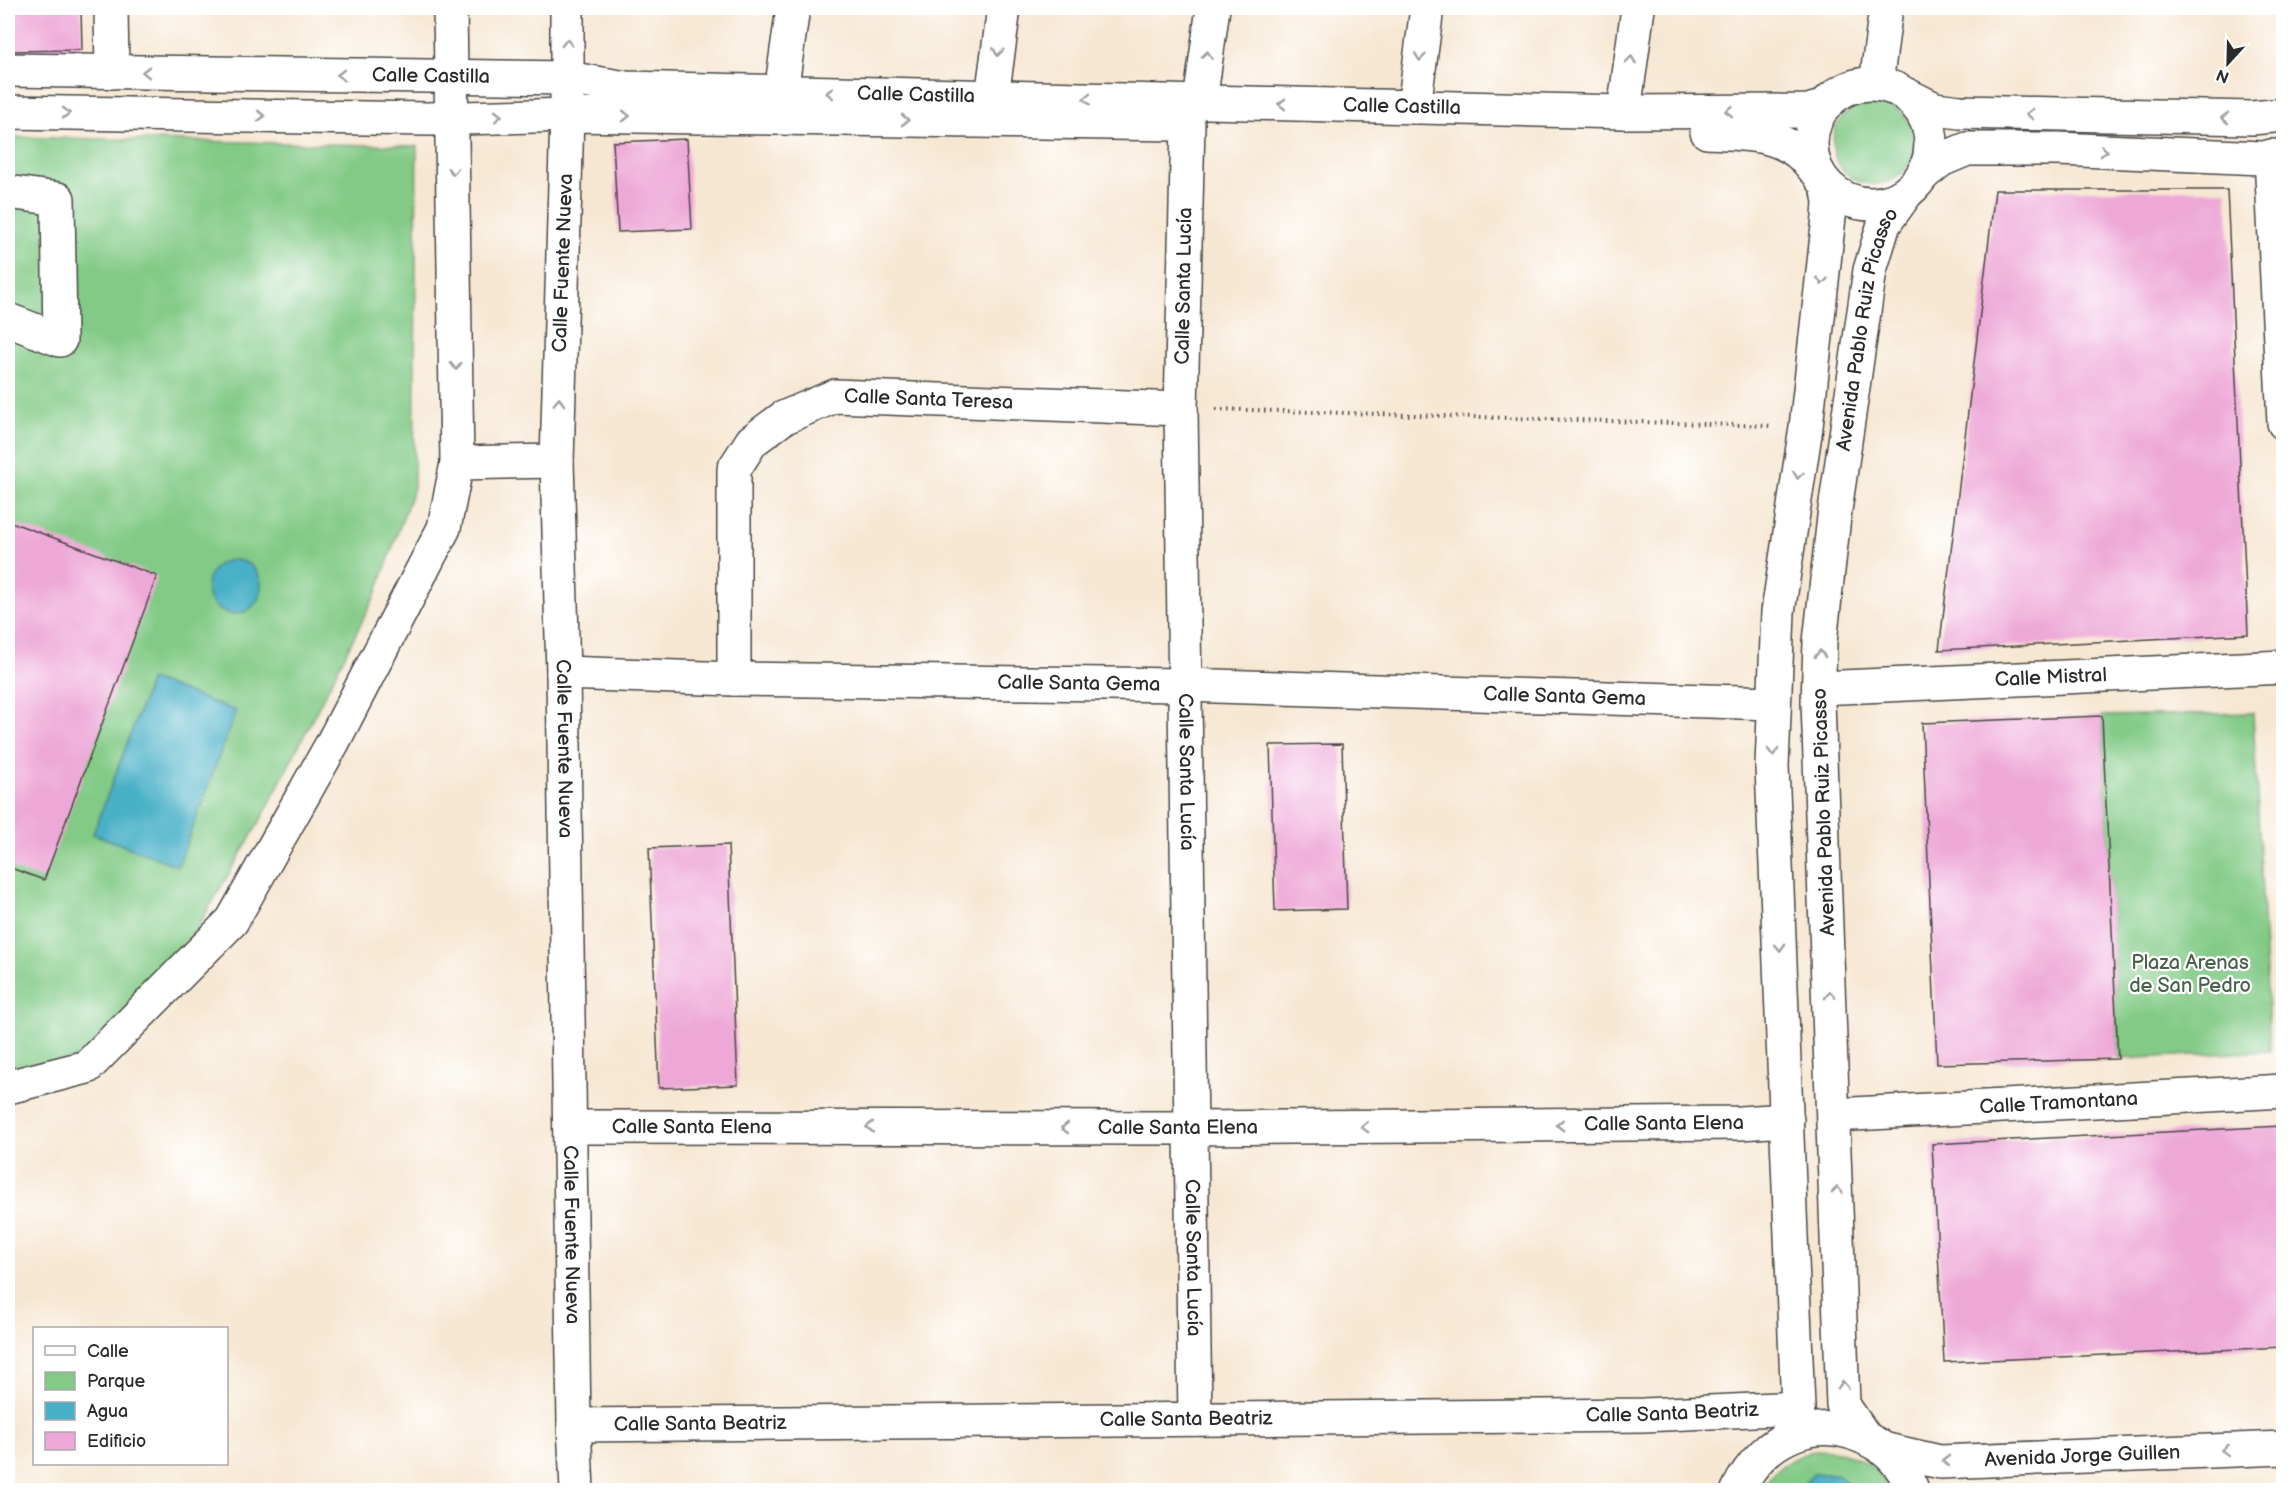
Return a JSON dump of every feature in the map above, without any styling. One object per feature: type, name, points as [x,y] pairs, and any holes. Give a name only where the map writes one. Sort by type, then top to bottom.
[{"type":"street","points":[[111,8],[112,72]]},
{"type":"street","points":[[8,1087],[87,1067],[231,921],[332,744],[444,528],[457,463],[450,8]]},
{"type":"street","name":"Calle Fuente Nueva","points":[[567,8],[567,115],[557,461],[563,673],[574,1425],[577,1491]]},
{"type":"street","points":[[781,92],[793,8]]},
{"type":"street","points":[[992,97],[1004,8]]},
{"type":"street","name":"Calle Santa Lucía","points":[[1195,1419],[1181,408],[1194,113],[1213,8]]},
{"type":"street","points":[[1414,107],[1427,8]]},
{"type":"street","points":[[1624,112],[1638,8]]},
{"type":"street","points":[[1876,84],[1886,8]]},
{"type":"street","name":"Calle Castilla","points":[[8,70],[567,78],[626,88],[992,97],[1194,113],[1654,129],[1760,135],[1799,151],[1820,177]]},
{"type":"street","points":[[1786,1438],[1798,1408],[1772,766],[1778,612],[1806,427],[1829,217],[1830,202],[1809,151],[1810,136],[1816,120],[1825,106],[1843,90],[1860,85],[1876,84],[1890,86],[1935,109],[1960,112],[2252,118],[2283,115]]},
{"type":"street","name":"Avenida Pablo Ruiz Picasso","points":[[1909,96],[1924,115],[1931,132],[1932,151],[1916,182],[1884,224],[1870,270],[1834,517],[1820,642],[1819,688],[1843,1405],[1874,1443],[1899,1465],[1912,1491]]},
{"type":"street","name":"Calle Castilla","points":[[8,112],[427,118],[567,115],[1194,113],[1414,107],[1624,112],[1808,111],[1825,106]]},
{"type":"street","points":[[1916,182],[1941,160],[1967,149],[2058,149],[2277,156],[2283,423]]},
{"type":"street","name":"Avenida Pablo Ruiz Picasso","points":[[1820,177],[1845,197],[1867,203],[1886,202],[1898,198],[1916,182]]},
{"type":"street","points":[[8,192],[58,199],[60,340],[8,320]]},
{"type":"street","name":"Calle Santa Teresa","points":[[734,679],[734,469],[752,441],[783,418],[835,396],[1181,408]]},
{"type":"street","points":[[457,463],[557,461]]},
{"type":"street","name":"Calle Mistral","points":[[1819,688],[2283,668]]},
{"type":"street","name":"Calle Santa Gema","points":[[563,673],[734,679],[1184,685],[1774,703]]},
{"type":"street","name":"Calle Tramontana","points":[[1834,1115],[2283,1091]]},
{"type":"street","name":"Calle Santa Elena","points":[[570,1127],[1192,1128],[1740,1123],[1787,1120]]},
{"type":"street","name":"Calle Santa Beatriz","points":[[574,1425],[1643,1415],[1798,1408]]},
{"type":"street","name":"Avenida Jorge Guillen","points":[[1738,1491],[1747,1472],[1761,1454],[1799,1432],[1821,1428],[1843,1430],[1874,1443],[1940,1462],[2283,1448]]},
{"type":"path","points":[[1181,408],[1806,427]]},
{"type":"green space","points":[[1874,102],[1890,105],[1903,114],[1912,127],[1915,143],[1912,159],[1903,172],[1890,181],[1874,184],[1858,181],[1845,172],[1836,159],[1833,143],[1836,127],[1845,114],[1858,105]]},
{"type":"green space","points":[[8,137],[417,146],[414,487],[376,594],[263,816],[184,950],[83,1056],[8,1076]]},
{"type":"green space","name":"Plaza Arenas de San Pedro","points":[[2253,713],[2270,1051],[2118,1059],[2102,716]]},
{"type":"green space","points":[[1816,1450],[1839,1452],[1859,1459],[1876,1471],[1890,1490],[1857,1490],[1836,1474],[1814,1474],[1798,1490],[1762,1490],[1772,1475],[1784,1464]]},
{"type":"water","points":[[229,560],[239,560],[249,564],[257,572],[261,587],[257,602],[249,610],[239,614],[229,614],[219,610],[211,602],[207,592],[207,582],[211,572],[219,564]]},
{"type":"water","points":[[151,679],[236,711],[178,866],[93,834]]},
{"type":"water","points":[[1814,1474],[1836,1474],[1857,1490],[1798,1490]]},
{"type":"building","points":[[8,8],[81,8],[82,50],[8,51]]},
{"type":"building","points":[[687,139],[692,229],[618,232],[613,142]]},
{"type":"building","points":[[1995,190],[2227,190],[2248,634],[1939,650]]},
{"type":"building","points":[[8,521],[157,576],[44,880],[8,867]]},
{"type":"building","points":[[2102,716],[2118,1059],[1937,1064],[1922,723]]},
{"type":"building","points":[[1342,744],[1347,909],[1275,911],[1270,745]]},
{"type":"building","points":[[728,845],[738,1085],[659,1088],[649,848]]},
{"type":"building","points":[[2281,1126],[2284,1347],[1944,1362],[1932,1144]]}]
